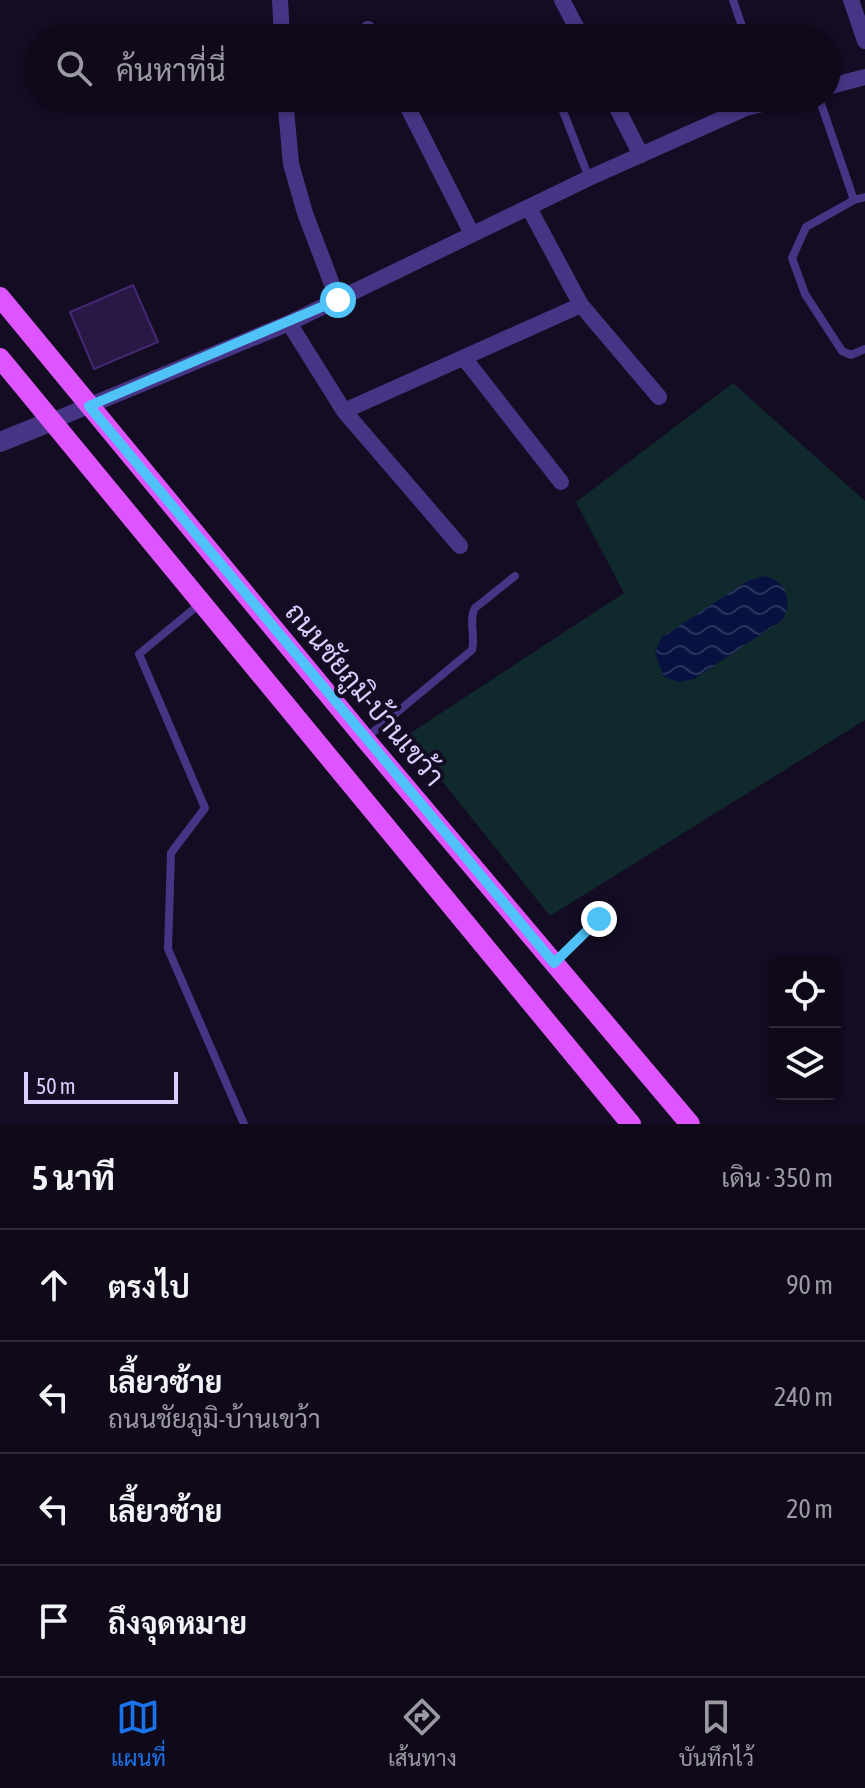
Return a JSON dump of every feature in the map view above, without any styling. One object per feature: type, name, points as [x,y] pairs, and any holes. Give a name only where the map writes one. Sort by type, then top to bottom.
[{"type":"main road","name":"ถนนชัยภูมิ-บ้านเขว้า","points":[[0,297],[365,739],[690,1124]]},
{"type":"main road","points":[[0,358],[631,1124]]},
{"type":"street","points":[[280,0],[281,24]]},
{"type":"street","points":[[562,0],[575,24]]},
{"type":"street","points":[[851,0],[865,41]]},
{"type":"street","points":[[841,83],[865,77]]},
{"type":"street","points":[[286,112],[291,164],[305,213],[338,300]]},
{"type":"street","points":[[410,112],[472,234]]},
{"type":"street","points":[[619,112],[641,155]]},
{"type":"street","points":[[0,442],[289,323],[589,178],[737,112]]},
{"type":"street","points":[[529,208],[581,305],[659,397]]},
{"type":"street","points":[[344,411],[581,305]]},
{"type":"street","points":[[289,323],[344,411],[460,546]]},
{"type":"street","points":[[464,358],[561,482]]},
{"type":"lane","points":[[733,0],[741,24]]},
{"type":"lane","points":[[563,112],[589,178]]},
{"type":"lane","points":[[824,112],[854,200]]},
{"type":"lane","points":[[865,197],[806,227],[792,258],[805,294],[842,351],[851,355],[865,349]]},
{"type":"lane","points":[[365,739],[472,650],[476,637],[472,614],[475,608],[515,576]]},
{"type":"lane","points":[[201,603],[139,654],[205,808],[171,853],[168,949],[244,1124]]},
{"type":"lane","points":[[554,963],[599,919]]},
{"type":"green space","points":[[733,383],[865,501],[865,720],[550,916],[406,736],[624,593],[576,502]]},
{"type":"water","points":[[765,576],[778,582],[786,593],[786,613],[782,620],[694,679],[679,682],[664,677],[655,654],[661,638],[749,580]]},
{"type":"building","points":[[133,285],[158,342],[94,369],[70,312]]},
{"type":"route","points":[[338,300],[89,406],[554,963],[599,919]]}]
